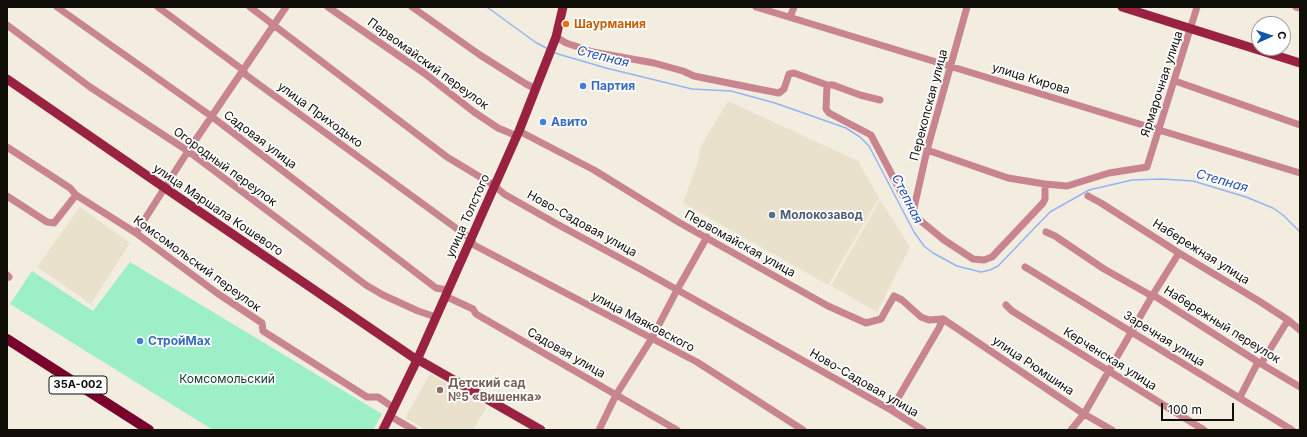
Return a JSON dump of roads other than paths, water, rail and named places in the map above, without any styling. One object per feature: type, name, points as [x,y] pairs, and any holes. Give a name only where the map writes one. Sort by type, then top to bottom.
[{"type":"highway","name":"35А-002","points":[[7,339],[149,430]]},
{"type":"main road","name":"улица Толстого","points":[[383,430],[417,360],[518,134],[555,38],[563,7]]},
{"type":"main road","points":[[1125,8],[1300,63]]},
{"type":"main road","name":"улица Маршала Кошевого","points":[[7,79],[417,360],[540,430]]},
{"type":"street","name":"Садовая улица","points":[[57,7],[211,116],[436,288],[473,309],[476,314],[677,430]]},
{"type":"street","name":"улица Приходько","points":[[158,7],[243,70],[246,75],[471,239]]},
{"type":"street","name":"Ново-Садовая улица","points":[[250,7],[447,157],[495,186],[504,194],[891,410],[923,430]]},
{"type":"street","points":[[136,233],[211,116],[286,7]]},
{"type":"street","name":"Первомайский переулок","points":[[328,7],[424,73],[474,112],[498,128],[518,134]]},
{"type":"street","points":[[412,7],[480,55],[536,89]]},
{"type":"street","name":"улица Кирова","points":[[756,7],[1300,173]]},
{"type":"street","points":[[790,17],[794,7]]},
{"type":"street","name":"Перекопская улица","points":[[914,208],[927,150],[967,7]]},
{"type":"street","name":"Ярмарочная улица","points":[[1045,184],[1067,186],[1108,173],[1147,167],[1197,7]]},
{"type":"street","points":[[1296,7],[1300,8]]},
{"type":"street","name":"Огородный переулок","points":[[7,25],[90,87],[188,151],[366,285],[383,295],[418,311],[436,317]]},
{"type":"street","points":[[555,38],[593,52],[654,63],[683,71],[694,76],[758,89],[779,93],[784,89],[789,74],[794,73],[827,85],[833,85],[860,95],[880,100]]},
{"type":"street","points":[[1174,81],[1300,125]]},
{"type":"street","points":[[827,85],[826,109],[829,113],[871,135],[903,196],[914,208],[916,217],[931,230],[973,260],[984,260],[992,257],[1043,203],[1045,199],[1045,184],[1008,178],[927,150]]},
{"type":"street","name":"Первомайская улица","points":[[518,134],[594,170],[680,223],[828,306],[866,323],[881,319],[894,296],[902,300],[921,317],[929,320],[943,319]]},
{"type":"street","name":"Комсомольский переулок","points":[[7,147],[70,188],[76,195],[136,233],[217,293],[262,323],[263,331],[367,397],[378,397],[392,412]]},
{"type":"street","points":[[7,196],[47,222],[54,223],[76,195]]},
{"type":"street","name":"Набережная улица","points":[[1088,196],[1288,320],[1300,330]]},
{"type":"street","name":"Набережный переулок","points":[[1046,232],[1055,236],[1104,269],[1152,295],[1259,363],[1300,387]]},
{"type":"street","points":[[598,430],[616,395],[652,338],[707,237]]},
{"type":"street","name":"улица Маяковского","points":[[471,239],[474,245],[697,362],[803,430]]},
{"type":"street","points":[[1071,430],[1084,414],[1152,295],[1179,252]]},
{"type":"street","name":"Заречная улица","points":[[1025,267],[1292,430]]},
{"type":"street","name":"Керченская улица","points":[[1006,305],[1012,311],[1204,430]]},
{"type":"street","points":[[891,410],[943,319]]},
{"type":"street","name":"улица Рюмшина","points":[[943,319],[1084,414],[1112,430]]},
{"type":"street","points":[[1240,398],[1259,363],[1288,320]]},
{"type":"street","points":[[392,412],[414,430]]},
{"type":"waterway","name":"Степная","points":[[487,7],[535,42],[548,49]]},
{"type":"waterway","name":"Степная","points":[[553,52],[606,68],[692,89],[731,91],[775,103],[846,128],[860,137],[869,146],[914,232],[924,246],[933,253],[957,266],[981,272],[998,266],[1050,212],[1089,190],[1132,180],[1162,179],[1193,181],[1246,197],[1273,208],[1283,215],[1300,232]]},
{"type":"place","name":"Шаурмания","points":[[566,24]]},
{"type":"place","name":"Партия","points":[[583,86]]},
{"type":"place","name":"Авито","points":[[543,122]]},
{"type":"place","name":"Молокозавод","points":[[772,215]]},
{"type":"place","name":"СтройMax","points":[[140,341]]},
{"type":"place","name":"Детский сад №5 «Вишенка»","points":[[440,390]]},
{"type":"park label","name":"Комсомольский","points":[[227,379]]}]
